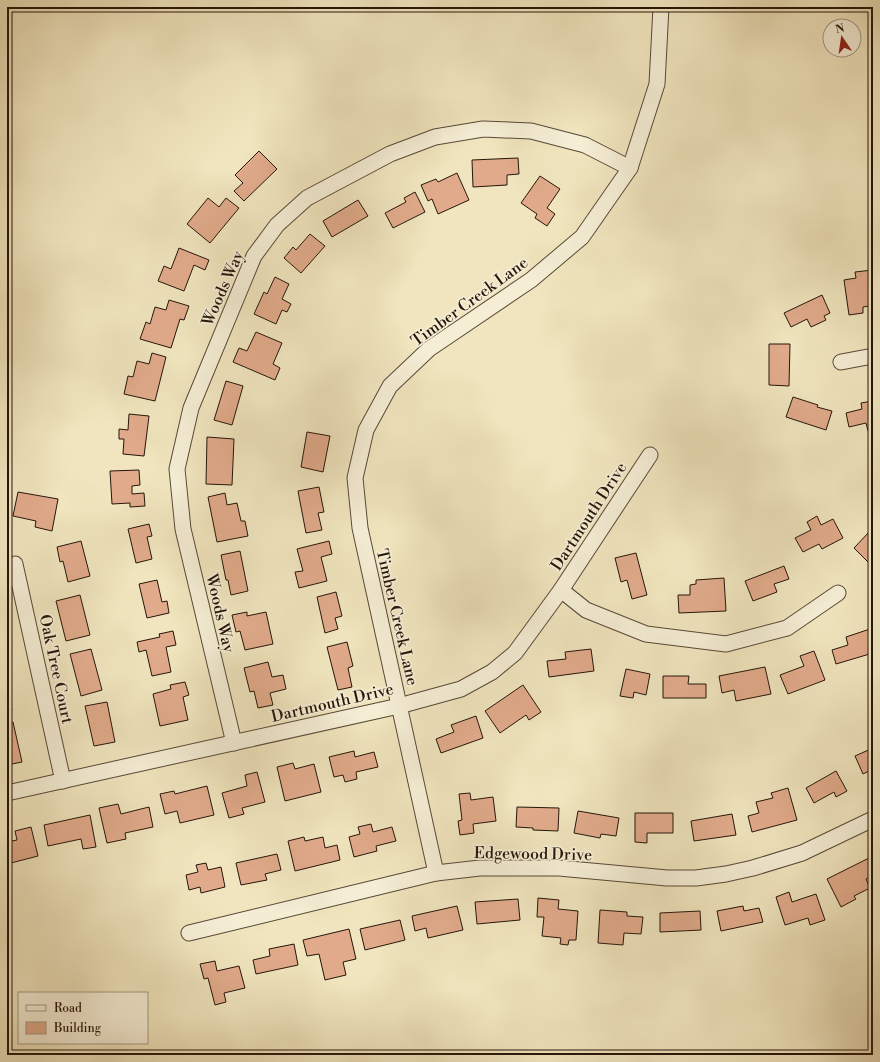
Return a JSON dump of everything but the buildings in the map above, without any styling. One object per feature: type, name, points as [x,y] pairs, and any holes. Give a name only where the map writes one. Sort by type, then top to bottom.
[{"type":"street","name":"Timber Creek Lane","points":[[436,873],[360,528],[355,478],[366,430],[390,386],[429,349],[531,280],[582,237],[630,168],[658,84],[661,7]]},
{"type":"street","name":"Woods Way","points":[[234,743],[183,529],[177,469],[191,408],[254,256],[277,225],[307,198],[390,154],[435,137],[483,129],[531,131],[585,145],[630,168]]},
{"type":"street","points":[[841,362],[873,356]]},
{"type":"street","name":"Dartmouth Drive","points":[[7,794],[399,706],[461,689],[492,672],[515,653],[560,590],[650,455]]},
{"type":"street","name":"Oak Tree Court","points":[[15,564],[63,781]]},
{"type":"street","points":[[560,590],[586,610],[646,634],[726,644],[787,628],[838,593]]},
{"type":"street","name":"Edgewood Drive","points":[[189,933],[436,873],[480,868],[559,868],[667,878],[704,877],[726,874],[754,868],[802,853],[873,818]]}]
